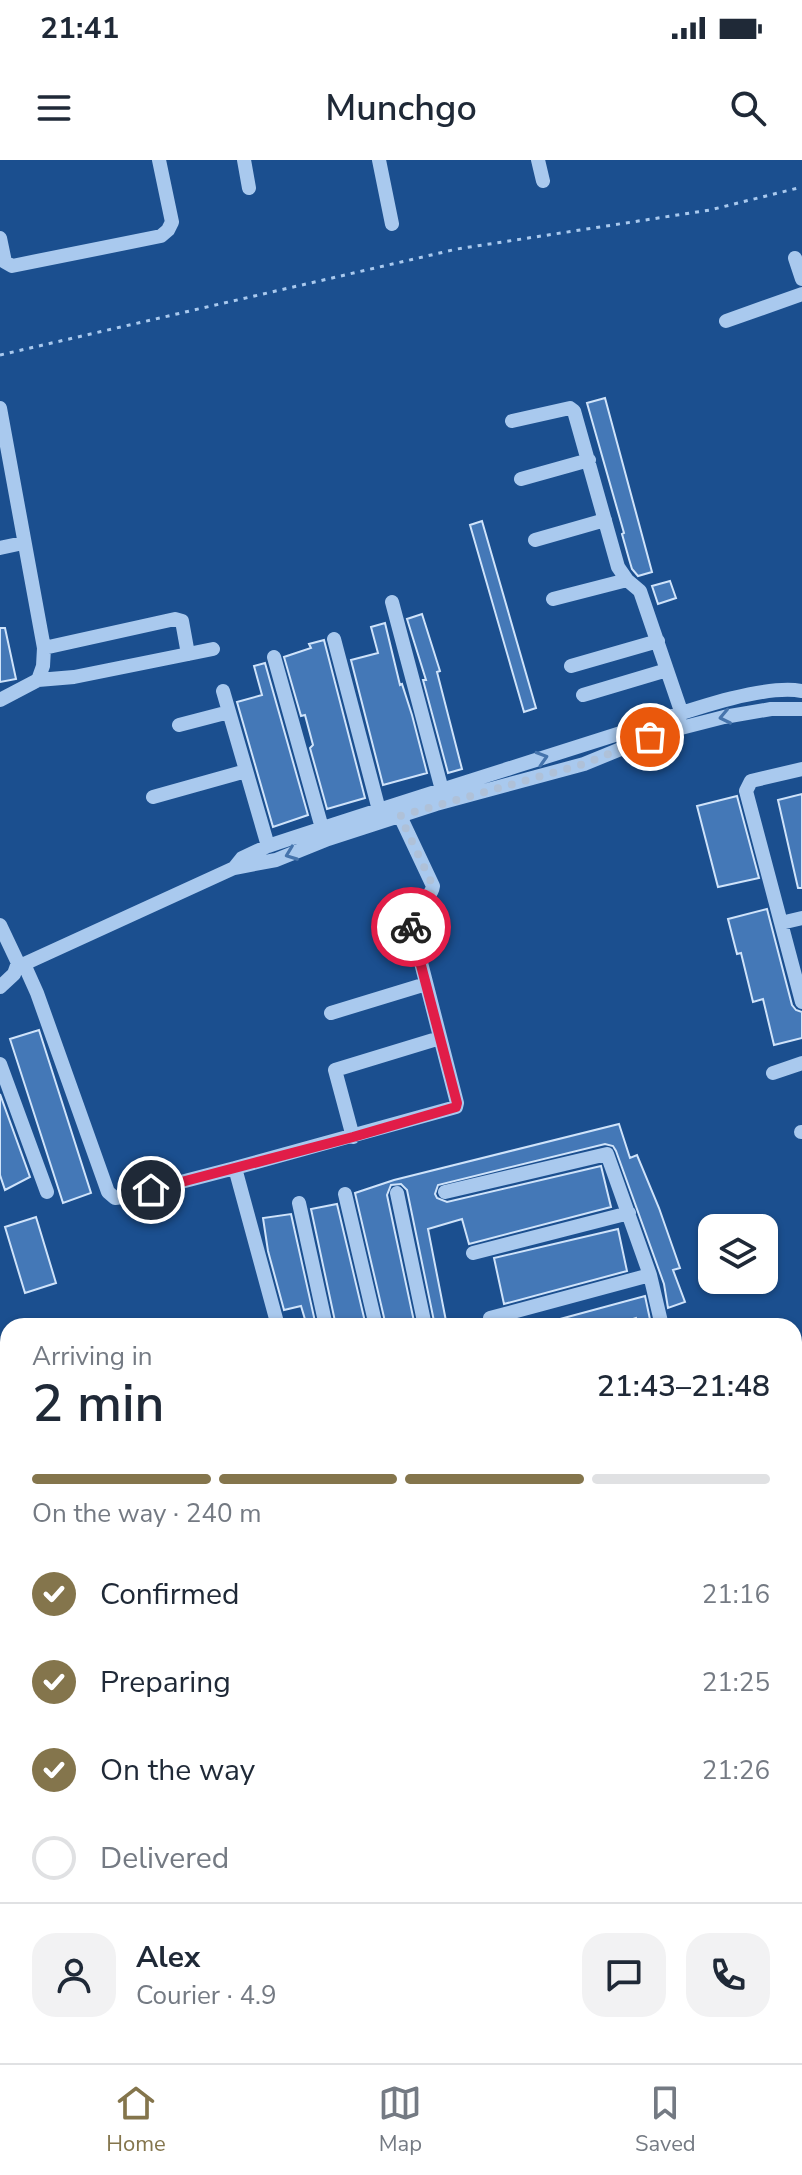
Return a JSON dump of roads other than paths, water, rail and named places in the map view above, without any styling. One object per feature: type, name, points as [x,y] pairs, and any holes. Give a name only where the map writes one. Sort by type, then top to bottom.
[{"type":"street","points":[[0,238],[5,262],[12,266],[161,236],[172,222],[159,160]]},
{"type":"street","points":[[244,160],[249,188]]},
{"type":"street","points":[[379,160],[392,224]]},
{"type":"street","points":[[538,160],[543,181]]},
{"type":"street","points":[[795,258],[802,279]]},
{"type":"street","points":[[726,321],[802,294]]},
{"type":"street","points":[[0,408],[44,648],[38,680]]},
{"type":"street","points":[[512,421],[572,409],[618,567],[640,591],[682,714]]},
{"type":"street","points":[[521,479],[589,460]]},
{"type":"street","points":[[535,540],[605,520]]},
{"type":"street","points":[[0,548],[23,543]]},
{"type":"street","points":[[553,599],[627,580]]},
{"type":"street","points":[[392,602],[442,790]]},
{"type":"street","points":[[44,648],[175,619],[182,621],[188,654]]},
{"type":"street","points":[[334,639],[379,810]]},
{"type":"street","points":[[571,666],[658,641]]},
{"type":"street","points":[[0,700],[38,680],[74,677],[213,649]]},
{"type":"street","points":[[274,657],[322,828]]},
{"type":"street","points":[[583,695],[667,670]]},
{"type":"street","points":[[773,690],[800,709]]},
{"type":"street","points":[[234,868],[242,858],[268,846],[682,714],[773,690],[802,691]]},
{"type":"street","points":[[223,691],[268,846]]},
{"type":"street","points":[[0,987],[21,963],[234,868],[276,860],[400,816],[584,764],[677,729],[771,709],[800,709]]},
{"type":"street","points":[[179,725],[229,712]]},
{"type":"street","points":[[802,769],[751,781],[746,791],[802,1002]]},
{"type":"street","points":[[153,797],[246,771]]},
{"type":"street","points":[[0,925],[37,993],[108,1192],[115,1198],[353,1137],[456,1107],[457,1103],[409,916],[410,911],[431,894],[433,886],[400,816]]},
{"type":"street","points":[[781,923],[802,918]]},
{"type":"street","points":[[331,1013],[426,984]]},
{"type":"street","points":[[353,1137],[335,1070],[440,1038]]},
{"type":"street","points":[[773,1073],[802,1063]]},
{"type":"street","points":[[0,1064],[47,1192]]},
{"type":"street","points":[[445,1192],[602,1153],[610,1157],[650,1275],[660,1318]]},
{"type":"street","points":[[235,1168],[276,1318]]},
{"type":"street","points":[[397,1193],[423,1318]]},
{"type":"street","points":[[345,1194],[374,1318]]},
{"type":"street","points":[[299,1203],[324,1318]]},
{"type":"street","points":[[473,1253],[629,1213]]},
{"type":"street","points":[[490,1318],[650,1275]]}]
